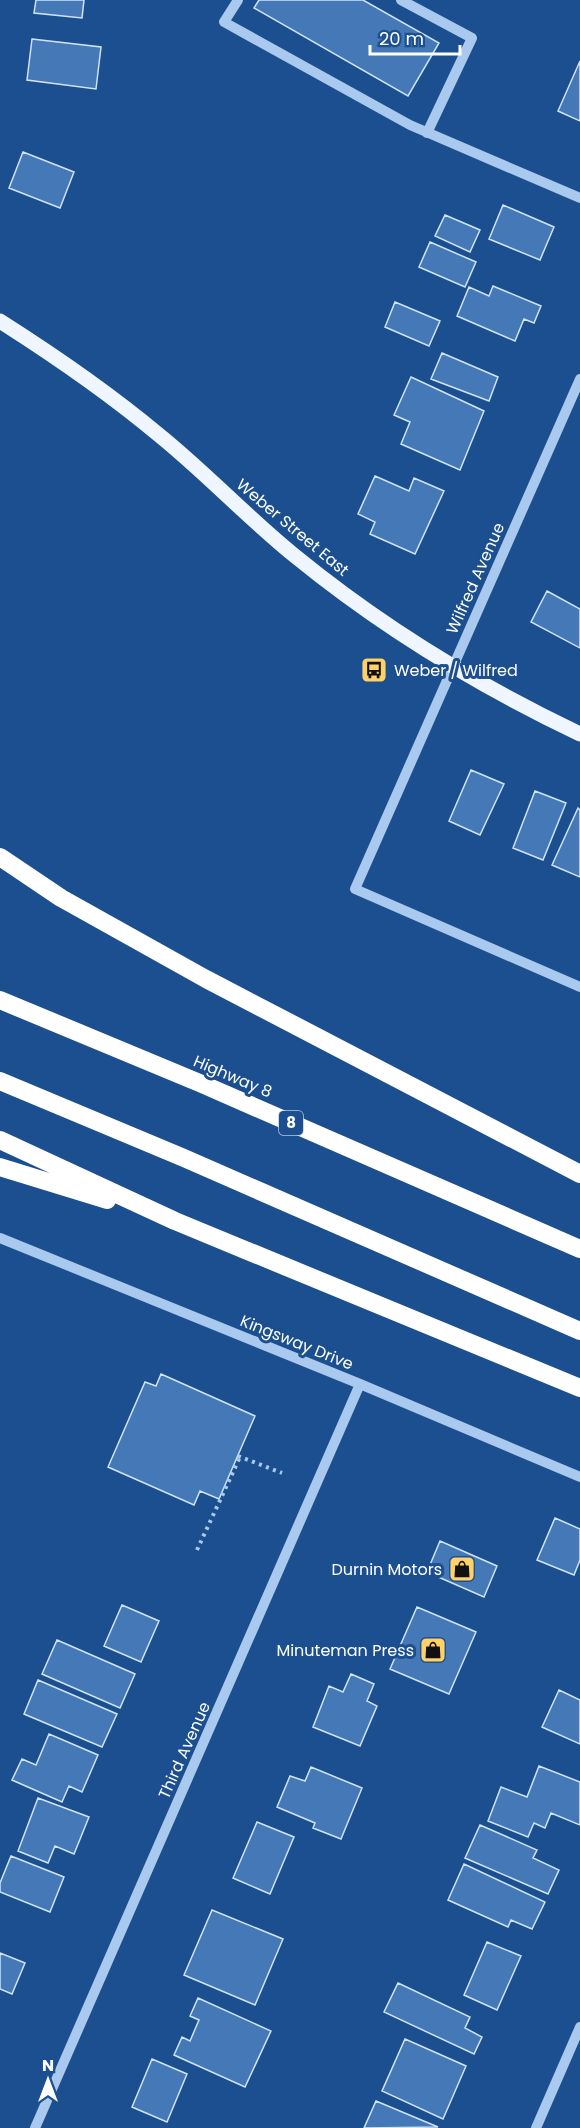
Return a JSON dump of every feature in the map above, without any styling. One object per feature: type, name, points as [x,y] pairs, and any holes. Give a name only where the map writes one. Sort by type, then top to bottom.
[{"type":"highway","points":[[0,857],[60,897],[206,979],[580,1174]]},
{"type":"highway","name":"Highway 8","points":[[0,1000],[213,1088],[580,1250]]},
{"type":"highway","points":[[0,1081],[184,1158],[580,1331]]},
{"type":"highway","points":[[0,1140],[175,1221],[580,1389]]},
{"type":"highway","points":[[0,1167],[175,1221]]},
{"type":"main road","name":"Weber Street East","points":[[0,321],[50,352],[159,434],[295,556],[399,633],[521,706],[580,734]]},
{"type":"street","points":[[238,0],[224,22],[428,133],[580,198]]},
{"type":"street","points":[[401,0],[472,38],[428,133]]},
{"type":"street","name":"Wilfred Avenue","points":[[580,379],[355,888],[580,987]]},
{"type":"street","name":"Kingsway Drive","points":[[0,1238],[360,1384],[580,1477]]},
{"type":"street","name":"Third Avenue","points":[[35,2128],[360,1384]]},
{"type":"street","points":[[536,2128],[580,2027]]},
{"type":"path","points":[[197,1550],[239,1456],[282,1473]]},
{"type":"building","points":[[36,0],[84,0],[82,18],[34,13]]},
{"type":"building","points":[[259,0],[363,0],[439,43],[408,96],[254,8]]},
{"type":"building","points":[[32,39],[101,47],[96,89],[27,80]]},
{"type":"building","points":[[580,61],[580,121],[558,111]]},
{"type":"building","points":[[23,152],[74,172],[60,208],[9,188]]},
{"type":"building","points":[[503,205],[554,227],[540,260],[489,239]]},
{"type":"building","points":[[445,215],[480,230],[470,252],[435,236]]},
{"type":"building","points":[[430,242],[476,262],[465,287],[419,267]]},
{"type":"building","points":[[493,286],[541,306],[534,323],[524,319],[515,341],[457,316],[469,287],[489,296]]},
{"type":"building","points":[[395,302],[440,321],[429,346],[385,327]]},
{"type":"building","points":[[442,353],[498,377],[489,401],[431,379]]},
{"type":"building","points":[[411,377],[484,411],[460,470],[401,444],[410,422],[394,415]]},
{"type":"building","points":[[375,476],[409,491],[414,478],[444,491],[415,554],[370,534],[375,522],[358,514]]},
{"type":"building","points":[[547,591],[580,609],[580,648],[531,622]]},
{"type":"building","points":[[471,770],[504,784],[480,835],[449,821]]},
{"type":"building","points":[[535,791],[566,803],[543,860],[513,848]]},
{"type":"building","points":[[578,808],[580,810],[580,877],[552,865]]},
{"type":"building","points":[[161,1374],[255,1416],[219,1499],[200,1491],[194,1505],[108,1467],[145,1382],[156,1386]]},
{"type":"building","points":[[555,1518],[580,1529],[580,1560],[574,1575],[537,1560]]},
{"type":"building","name":"Durnin Motors","points":[[440,1541],[497,1566],[484,1597],[427,1572]]},
{"type":"building","points":[[122,1605],[159,1621],[141,1662],[104,1646]]},
{"type":"building","name":"Minuteman Press","points":[[417,1607],[476,1632],[449,1694],[390,1669]]},
{"type":"building","points":[[57,1640],[135,1674],[120,1708],[42,1674]]},
{"type":"building","points":[[351,1674],[374,1684],[367,1701],[377,1706],[360,1746],[313,1727],[329,1686],[343,1692]]},
{"type":"building","points":[[38,1680],[117,1714],[102,1747],[24,1714]]},
{"type":"building","points":[[559,1690],[580,1700],[580,1744],[542,1727]]},
{"type":"building","points":[[49,1734],[98,1755],[82,1792],[69,1786],[62,1802],[12,1780],[22,1759],[36,1765]]},
{"type":"building","points":[[539,1766],[580,1782],[580,1825],[551,1813],[545,1828],[534,1823],[528,1837],[488,1821],[501,1787],[527,1797]]},
{"type":"building","points":[[311,1767],[362,1788],[341,1839],[313,1828],[315,1823],[277,1807],[290,1776],[305,1781]]},
{"type":"building","points":[[38,1798],[89,1817],[74,1854],[55,1846],[48,1863],[18,1851]]},
{"type":"building","points":[[257,1822],[294,1837],[270,1894],[233,1878]]},
{"type":"building","points":[[480,1825],[537,1850],[533,1858],[559,1870],[548,1894],[465,1858]]},
{"type":"building","points":[[11,1856],[64,1877],[50,1912],[0,1892],[0,1883]]},
{"type":"building","points":[[464,1864],[545,1902],[532,1929],[511,1920],[508,1927],[448,1900]]},
{"type":"building","points":[[212,1910],[283,1939],[255,2005],[184,1975]]},
{"type":"building","points":[[487,1942],[521,1956],[497,2010],[464,1995]]},
{"type":"building","points":[[0,1953],[25,1963],[12,1994],[0,1989]]},
{"type":"building","points":[[398,1983],[470,2017],[465,2028],[482,2037],[474,2054],[384,2012]]},
{"type":"building","points":[[198,1998],[271,2031],[245,2087],[174,2055],[182,2037],[190,2041],[199,2020],[190,2016]]},
{"type":"building","points":[[405,2039],[466,2066],[443,2119],[382,2091]]},
{"type":"building","points":[[152,2059],[187,2074],[167,2122],[132,2107]]},
{"type":"building","points":[[376,2101],[438,2127],[364,2128]]},
{"type":"place","name":"Weber / Wilfred","points":[[374,670]]},
{"type":"place","name":"Durnin Motors","points":[[462,1569]]},
{"type":"place","name":"Minuteman Press","points":[[433,1650]]}]
